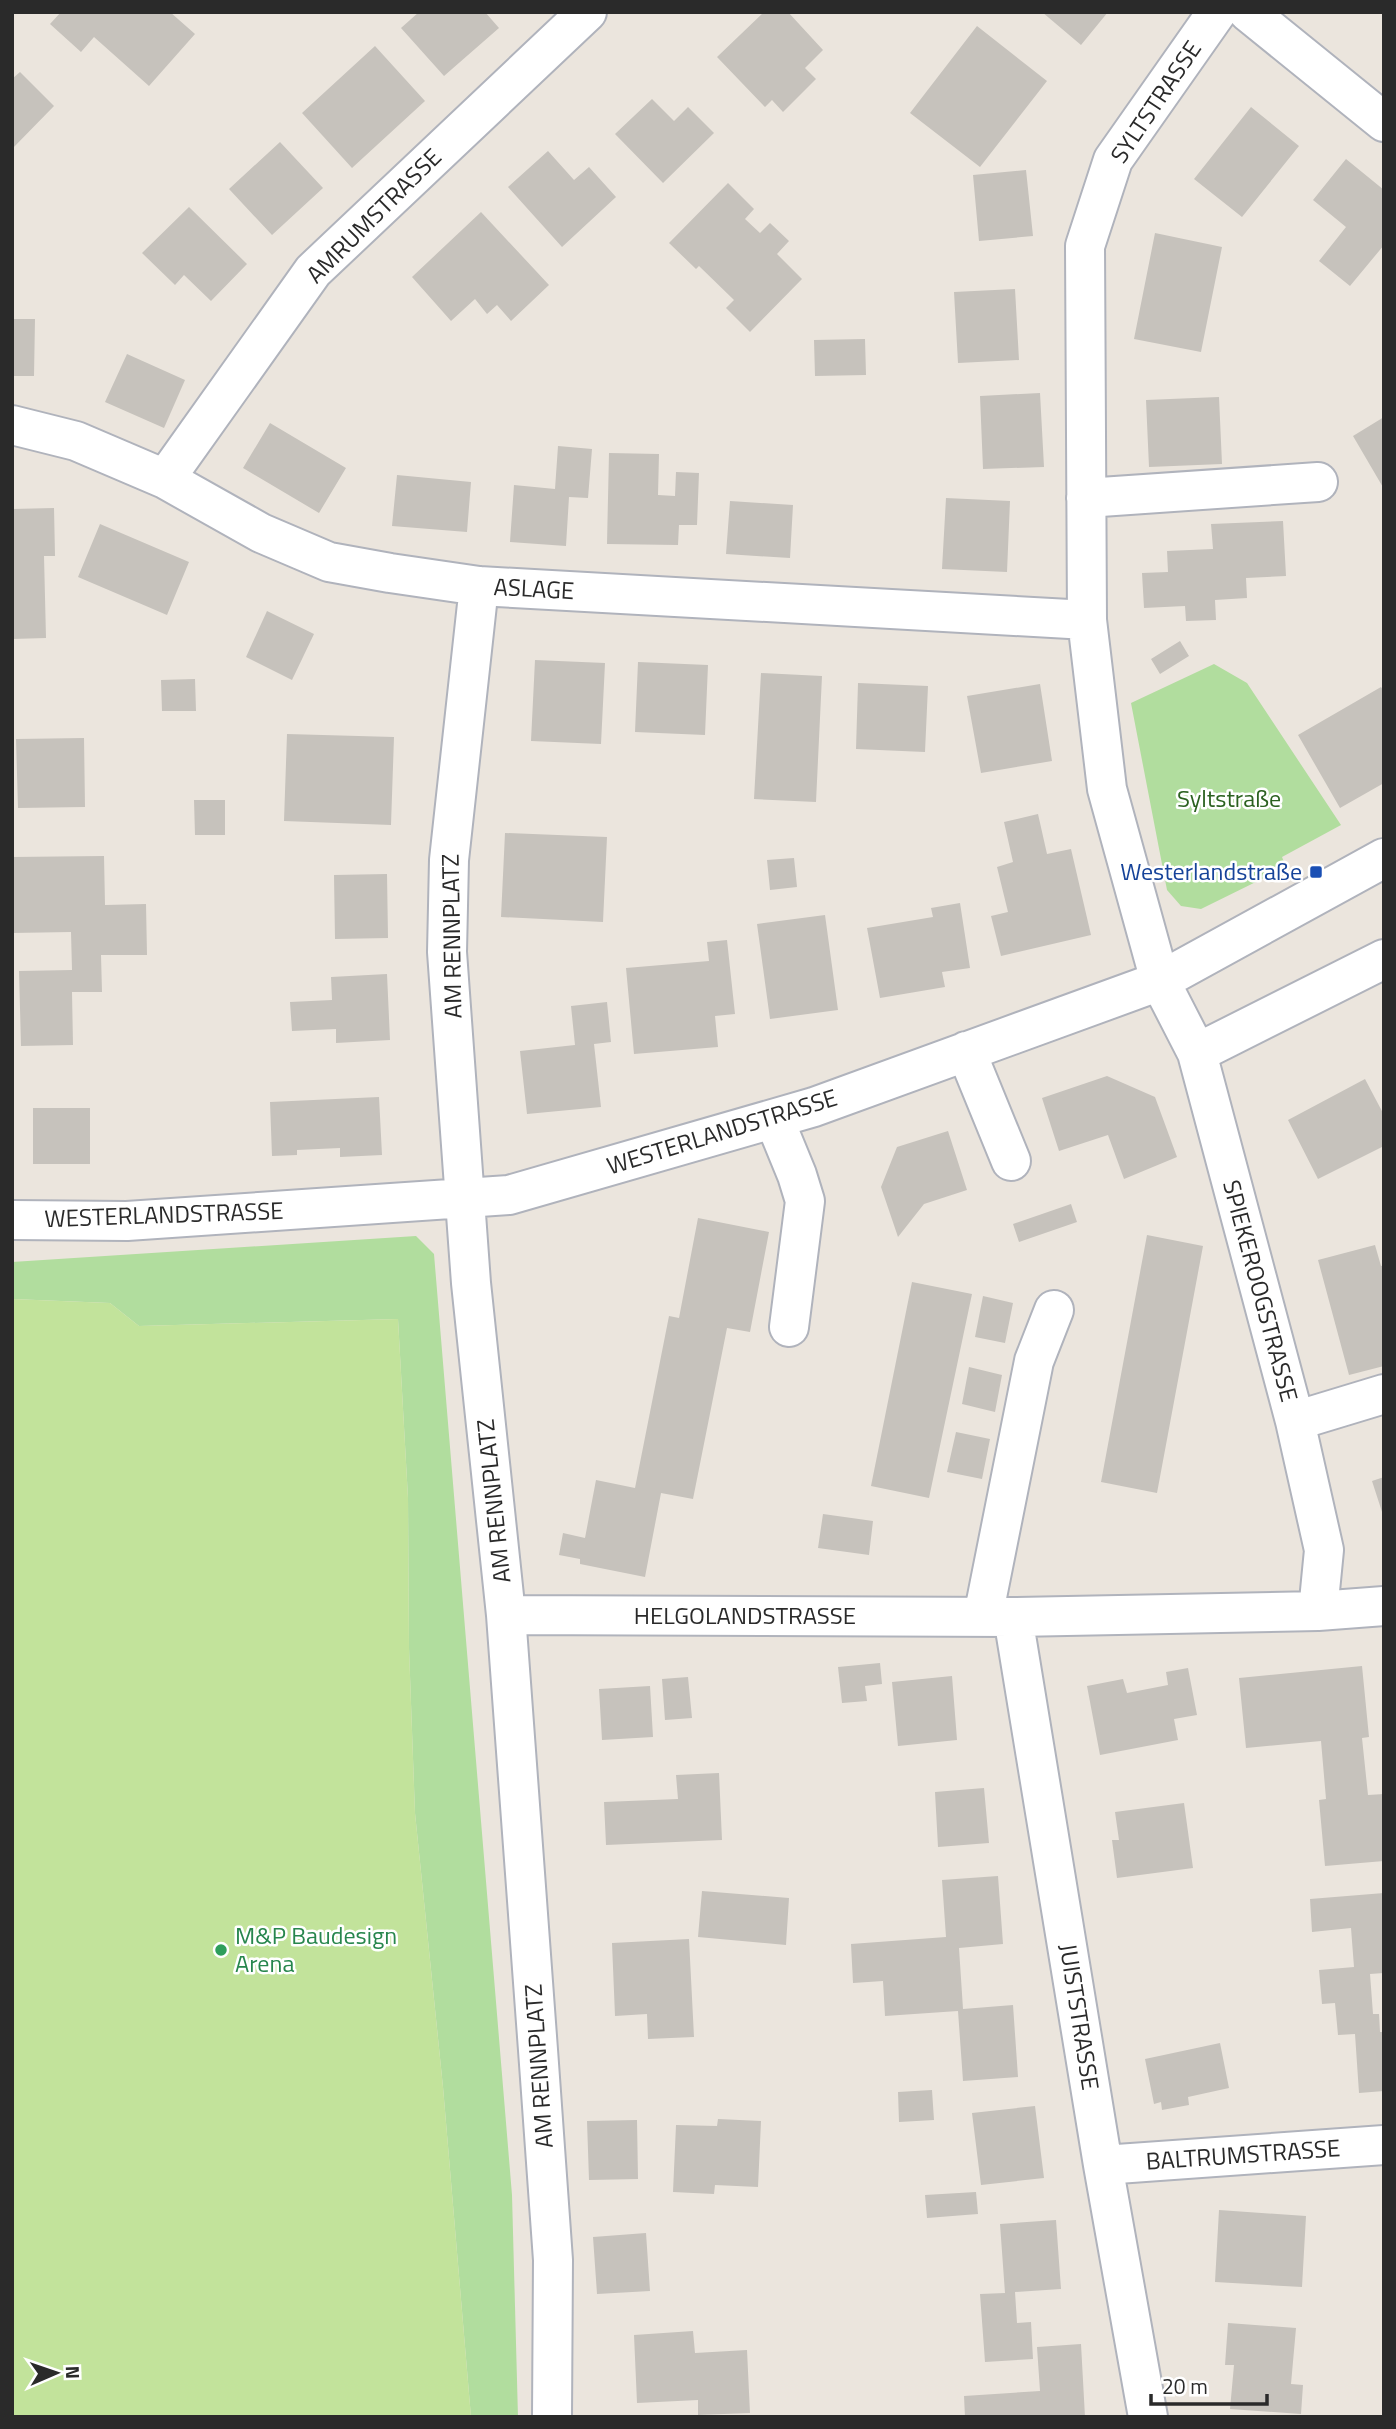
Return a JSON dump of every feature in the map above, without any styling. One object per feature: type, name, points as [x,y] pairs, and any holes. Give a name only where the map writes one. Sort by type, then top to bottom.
[{"type":"street","name":"AMRUMSTRASSE","points":[[165,479],[313,271],[587,12]]},
{"type":"street","name":"SYLTSTRASSE","points":[[1160,981],[1107,789],[1087,620],[1085,246],[1113,160],[1217,12]]},
{"type":"street","points":[[1248,12],[1384,122]]},
{"type":"street","name":"ASLAGE","points":[[12,425],[76,441],[165,479],[261,533],[329,562],[479,586],[1087,620]]},
{"type":"street","points":[[1086,498],[1318,482]]},
{"type":"street","name":"AM RENNPLATZ","points":[[479,586],[449,860],[447,952],[471,1283],[506,1615],[553,2260],[552,2417]]},
{"type":"street","name":"WESTERLANDSTRASSE","points":[[12,1220],[127,1221],[509,1195],[814,1107],[1160,981],[1384,858]]},
{"type":"street","points":[[1197,1053],[1384,959]]},
{"type":"street","name":"SPIEKEROOGSTRASSE","points":[[1160,981],[1197,1053],[1295,1421],[1324,1550],[1318,1611]]},
{"type":"street","points":[[966,1051],[1011,1161]]},
{"type":"street","points":[[774,1119],[797,1175],[804,1201],[789,1327]]},
{"type":"street","points":[[998,1617],[1034,1361],[1054,1310]]},
{"type":"street","points":[[1295,1421],[1384,1394]]},
{"type":"street","name":"HELGOLANDSTRASSE","points":[[506,1615],[998,1617],[1318,1611],[1384,1606]]},
{"type":"street","name":"JUISTSTRASSE","points":[[998,1617],[1103,2165],[1148,2417]]},
{"type":"street","name":"BALTRUMSTRASSE","points":[[1103,2165],[1384,2145]]},
{"type":"green space","name":"Syltstraße","points":[[1214,664],[1247,683],[1341,825],[1282,857],[1286,867],[1201,909],[1181,906],[1167,890],[1131,703]]},
{"type":"green space","points":[[416,1236],[434,1254],[512,2195],[518,2417],[471,2417],[443,2087],[415,1813],[409,1648],[408,1498],[398,1319],[139,1326],[110,1303],[12,1299],[12,1262]]},
{"type":"green space","name":"M&P Baudesign Arena","points":[[12,1299],[110,1303],[139,1326],[398,1319],[408,1498],[409,1648],[415,1813],[443,2087],[471,2417],[12,2417]]},
{"type":"building","points":[[61,12],[170,12],[195,34],[149,86],[94,37],[81,52],[50,24]]},
{"type":"building","points":[[419,12],[485,12],[499,28],[444,76],[401,28]]},
{"type":"building","points":[[764,12],[788,12],[823,50],[805,68],[816,79],[783,112],[772,100],[765,107],[717,57]]},
{"type":"building","points":[[1042,12],[1108,12],[1081,45]]},
{"type":"building","points":[[977,26],[1047,81],[980,167],[910,113]]},
{"type":"building","points":[[375,46],[425,101],[352,168],[302,113]]},
{"type":"building","points":[[20,72],[54,106],[12,149],[12,79]]},
{"type":"building","points":[[652,99],[674,121],[688,107],[714,133],[663,183],[615,134]]},
{"type":"building","points":[[1251,107],[1299,146],[1242,217],[1194,179]]},
{"type":"building","points":[[280,142],[323,188],[272,235],[229,189]]},
{"type":"building","points":[[548,151],[574,180],[589,167],[616,197],[562,247],[508,187]]},
{"type":"building","points":[[1346,159],[1384,190],[1384,245],[1350,286],[1319,261],[1346,227],[1313,200]]},
{"type":"building","points":[[1026,170],[1033,236],[979,241],[973,175]]},
{"type":"building","points":[[728,183],[754,209],[745,219],[760,233],[770,223],[789,241],[777,254],[802,279],[750,332],[726,308],[734,300],[699,266],[696,269],[669,243]]},
{"type":"building","points":[[189,207],[247,264],[211,301],[184,275],[175,285],[142,253]]},
{"type":"building","points":[[481,212],[549,285],[511,321],[497,305],[487,314],[475,299],[451,321],[412,277]]},
{"type":"building","points":[[1155,233],[1222,247],[1201,352],[1134,339]]},
{"type":"building","points":[[1015,289],[1019,360],[958,363],[954,292]]},
{"type":"building","points":[[12,319],[35,319],[34,376],[12,376]]},
{"type":"building","points":[[865,339],[866,375],[815,376],[814,340]]},
{"type":"building","points":[[127,354],[185,380],[164,428],[105,402]]},
{"type":"building","points":[[1040,393],[1044,467],[983,469],[980,396]]},
{"type":"building","points":[[1219,397],[1222,464],[1149,467],[1146,400]]},
{"type":"building","points":[[1384,417],[1384,489],[1353,436]]},
{"type":"building","points":[[270,423],[346,468],[319,513],[243,468]]},
{"type":"building","points":[[558,446],[592,449],[588,498],[569,497],[566,546],[510,542],[514,485],[555,489]]},
{"type":"building","points":[[609,453],[659,454],[658,495],[675,496],[676,472],[699,473],[697,525],[679,525],[678,545],[607,544]]},
{"type":"building","points":[[397,475],[471,482],[467,532],[392,526]]},
{"type":"building","points":[[946,498],[1010,501],[1007,572],[942,569]]},
{"type":"building","points":[[730,501],[793,505],[790,558],[726,554]]},
{"type":"building","points":[[54,508],[55,556],[44,556],[46,638],[12,639],[12,509]]},
{"type":"building","points":[[1283,521],[1286,576],[1246,578],[1247,598],[1215,600],[1216,620],[1186,621],[1185,606],[1144,608],[1142,573],[1168,572],[1167,551],[1213,549],[1211,524]]},
{"type":"building","points":[[100,524],[189,562],[167,615],[78,577]]},
{"type":"building","points":[[267,611],[314,634],[292,680],[246,657]]},
{"type":"building","points":[[1180,641],[1189,656],[1160,674],[1151,659]]},
{"type":"building","points":[[535,660],[605,663],[601,744],[531,741]]},
{"type":"building","points":[[638,662],[708,665],[705,735],[635,732]]},
{"type":"building","points":[[761,673],[822,676],[816,802],[754,799]]},
{"type":"building","points":[[195,679],[196,711],[162,711],[161,680]]},
{"type":"building","points":[[858,683],[928,686],[925,752],[856,749]]},
{"type":"building","points":[[1040,684],[1052,761],[981,773],[967,696]]},
{"type":"building","points":[[1381,687],[1384,691],[1384,783],[1340,808],[1298,735]]},
{"type":"building","points":[[287,734],[394,737],[391,825],[284,821]]},
{"type":"building","points":[[84,738],[85,807],[18,808],[16,739]]},
{"type":"building","points":[[194,800],[225,800],[225,835],[195,835]]},
{"type":"building","points":[[1038,814],[1047,854],[1071,849],[1091,935],[1001,956],[991,916],[1008,912],[997,867],[1013,862],[1004,822]]},
{"type":"building","points":[[505,833],[607,837],[603,922],[501,917]]},
{"type":"building","points":[[104,856],[105,905],[146,904],[147,955],[101,955],[102,992],[72,992],[73,1045],[21,1046],[19,971],[72,970],[71,932],[12,933],[12,857]]},
{"type":"building","points":[[794,858],[797,887],[770,890],[767,860]]},
{"type":"building","points":[[387,874],[388,938],[335,939],[334,875]]},
{"type":"building","points":[[960,903],[970,968],[942,972],[945,987],[880,998],[867,928],[933,917],[931,908]]},
{"type":"building","points":[[825,915],[838,1010],[770,1019],[757,924]]},
{"type":"building","points":[[727,940],[735,1014],[715,1016],[718,1047],[634,1054],[626,968],[709,961],[707,942]]},
{"type":"building","points":[[387,974],[390,1040],[336,1043],[336,1029],[292,1031],[290,1002],[332,1000],[331,977]]},
{"type":"building","points":[[607,1002],[611,1042],[594,1044],[601,1107],[527,1114],[520,1051],[575,1045],[571,1006]]},
{"type":"building","points":[[1107,1076],[1155,1097],[1177,1157],[1124,1179],[1108,1135],[1059,1151],[1042,1098]]},
{"type":"building","points":[[1365,1079],[1384,1115],[1384,1146],[1318,1179],[1288,1120]]},
{"type":"building","points":[[379,1097],[382,1155],[340,1157],[340,1148],[297,1150],[297,1155],[272,1156],[270,1102]]},
{"type":"building","points":[[33,1108],[90,1108],[90,1164],[33,1164]]},
{"type":"building","points":[[948,1131],[967,1190],[924,1204],[898,1237],[881,1187],[897,1147]]},
{"type":"building","points":[[1071,1204],[1077,1222],[1019,1242],[1013,1224]]},
{"type":"building","points":[[698,1218],[769,1232],[750,1332],[727,1328],[693,1499],[661,1493],[645,1577],[580,1564],[580,1559],[559,1555],[563,1533],[585,1538],[596,1480],[635,1488],[669,1316],[679,1318]]},
{"type":"building","points":[[1147,1235],[1203,1246],[1157,1493],[1101,1482]]},
{"type":"building","points":[[1375,1245],[1381,1266],[1384,1265],[1384,1366],[1349,1375],[1318,1260]]},
{"type":"building","points":[[912,1282],[972,1294],[929,1498],[871,1486]]},
{"type":"building","points":[[983,1296],[1013,1303],[1005,1343],[975,1337]]},
{"type":"building","points":[[969,1367],[1002,1375],[995,1412],[962,1404]]},
{"type":"building","points":[[956,1432],[990,1439],[982,1479],[947,1472]]},
{"type":"building","points":[[1384,1477],[1384,1515],[1383,1515],[1372,1481]]},
{"type":"building","points":[[823,1514],[873,1521],[869,1555],[818,1548]]},
{"type":"building","points":[[880,1663],[882,1684],[865,1686],[867,1701],[842,1703],[838,1667]]},
{"type":"building","points":[[1362,1666],[1369,1737],[1362,1738],[1368,1795],[1384,1794],[1384,1861],[1325,1866],[1319,1800],[1326,1799],[1321,1741],[1246,1748],[1239,1678]]},
{"type":"building","points":[[1188,1668],[1197,1715],[1174,1719],[1178,1740],[1100,1755],[1087,1686],[1123,1679],[1127,1693],[1168,1685],[1166,1672]]},
{"type":"building","points":[[952,1676],[957,1740],[898,1746],[892,1682]]},
{"type":"building","points":[[688,1677],[692,1718],[665,1720],[662,1679]]},
{"type":"building","points":[[650,1686],[653,1737],[602,1740],[599,1689]]},
{"type":"building","points":[[719,1773],[722,1840],[606,1845],[604,1802],[678,1799],[676,1775]]},
{"type":"building","points":[[984,1788],[989,1843],[938,1847],[935,1792]]},
{"type":"building","points":[[1184,1803],[1193,1868],[1117,1878],[1112,1840],[1119,1840],[1115,1812]]},
{"type":"building","points":[[998,1876],[1003,1944],[959,1948],[963,2009],[1013,2005],[1018,2077],[963,2081],[958,2011],[885,2016],[883,1981],[853,1983],[851,1944],[946,1937],[942,1880]]},
{"type":"building","points":[[702,1891],[789,1898],[786,1945],[698,1937]]},
{"type":"building","points":[[1384,1893],[1384,1973],[1370,1974],[1373,2014],[1379,2014],[1380,2032],[1384,2032],[1384,2091],[1359,2093],[1355,2034],[1338,2035],[1335,2003],[1322,2004],[1319,1970],[1354,1967],[1351,1928],[1312,1932],[1310,1899]]},
{"type":"building","points":[[689,1939],[694,2037],[648,2039],[647,2014],[615,2016],[612,1943]]},
{"type":"building","points":[[1220,2043],[1229,2088],[1188,2097],[1189,2105],[1162,2110],[1161,2102],[1154,2104],[1145,2059]]},
{"type":"building","points":[[932,2090],[934,2120],[899,2122],[898,2092]]},
{"type":"building","points":[[1035,2106],[1044,2178],[981,2185],[972,2113]]},
{"type":"building","points":[[718,2119],[761,2121],[758,2187],[715,2185],[714,2194],[673,2192],[676,2125],[717,2126]]},
{"type":"building","points":[[637,2120],[638,2179],[589,2180],[587,2121]]},
{"type":"building","points":[[976,2192],[978,2214],[927,2218],[925,2195]]},
{"type":"building","points":[[1219,2210],[1306,2216],[1302,2287],[1215,2282]]},
{"type":"building","points":[[1056,2220],[1061,2289],[1015,2292],[1017,2323],[1031,2322],[1033,2359],[985,2362],[980,2294],[1005,2293],[1000,2224]]},
{"type":"building","points":[[646,2233],[650,2291],[597,2294],[593,2237]]},
{"type":"building","points":[[1228,2323],[1296,2328],[1291,2384],[1303,2385],[1301,2414],[1230,2409],[1234,2365],[1225,2365]]},
{"type":"building","points":[[693,2331],[695,2353],[747,2350],[750,2413],[698,2415],[698,2400],[637,2403],[634,2335]]},
{"type":"building","points":[[1081,2344],[1085,2417],[965,2417],[964,2396],[1040,2391],[1037,2347]]},
{"type":"place","name":"Westerlandstraße","points":[[1316,872]]},
{"type":"place","name":"M&P Baudesign Arena","points":[[221,1950]]}]
